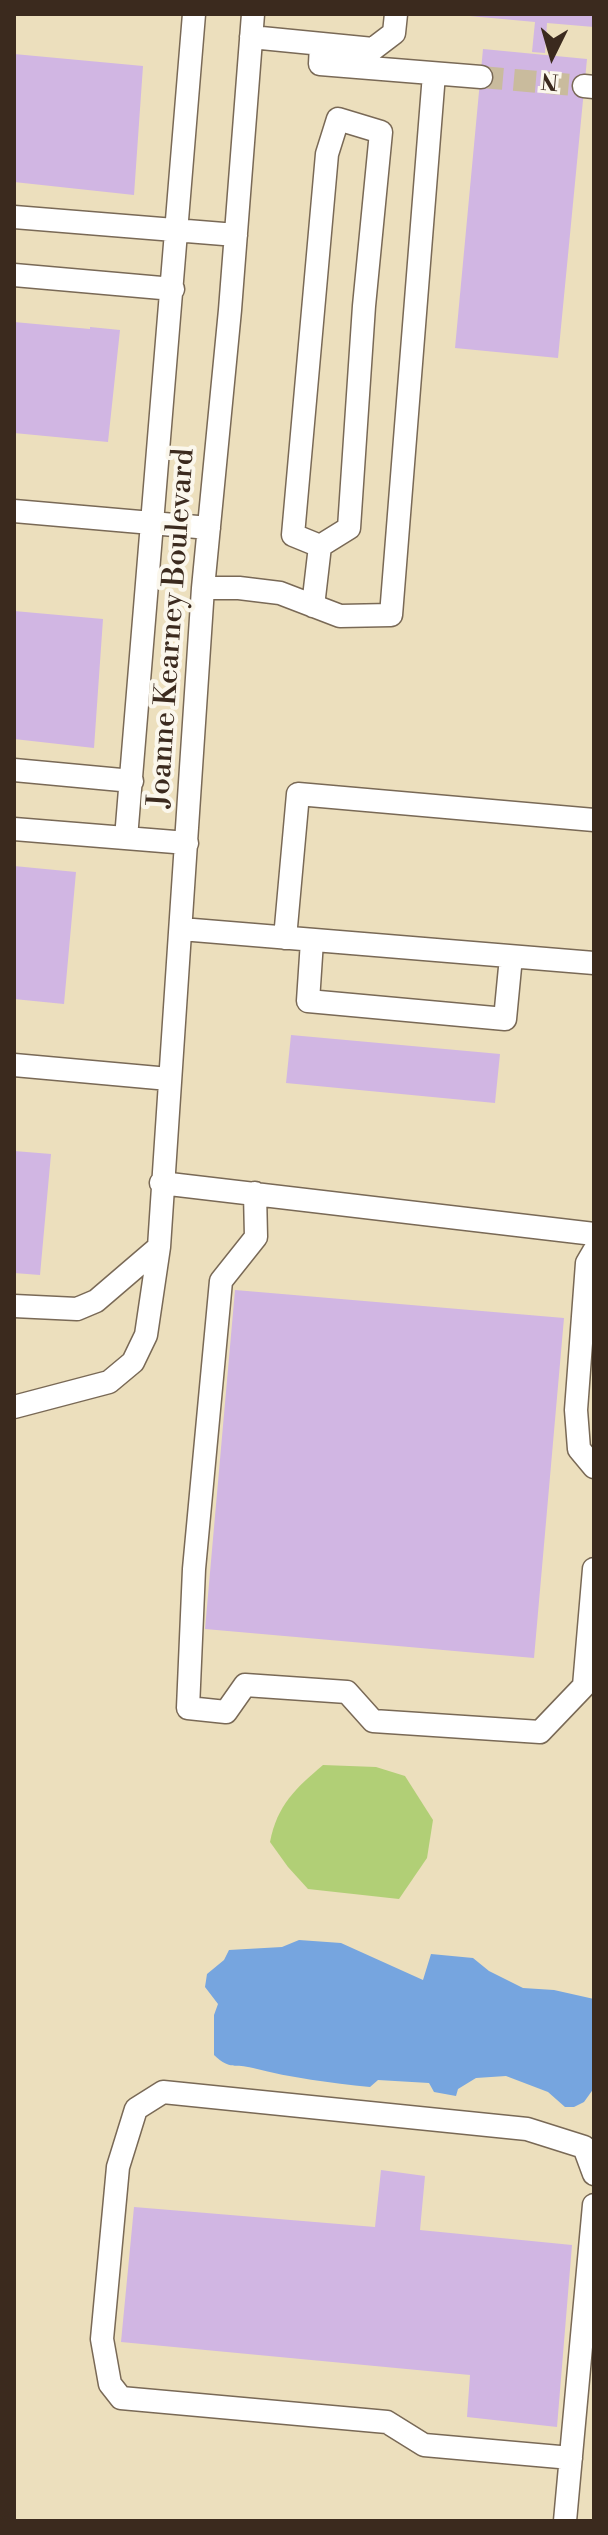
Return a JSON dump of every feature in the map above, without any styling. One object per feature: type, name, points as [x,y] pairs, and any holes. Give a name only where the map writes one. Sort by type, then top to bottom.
[{"type":"street","points":[[126,838],[194,14]]},
{"type":"street","name":"Joanne Kearney Boulevard","points":[[14,1407],[109,1382],[133,1362],[146,1335],[159,1247],[203,588],[253,14]]},
{"type":"street","points":[[321,54],[373,49],[394,33],[396,14]]},
{"type":"street","points":[[251,37],[321,54],[434,74],[481,77]]},
{"type":"street","points":[[203,588],[280,593],[340,616],[391,615],[434,74]]},
{"type":"street","points":[[338,119],[381,132],[364,306],[349,528],[320,546],[293,535],[327,154],[338,119]]},
{"type":"street","points":[[14,217],[236,235]]},
{"type":"street","points":[[14,275],[173,289]]},
{"type":"street","points":[[14,511],[209,528]]},
{"type":"street","points":[[313,606],[320,546]]},
{"type":"street","points":[[14,770],[132,781]]},
{"type":"street","points":[[285,938],[298,794],[594,820]]},
{"type":"street","points":[[14,829],[187,843]]},
{"type":"street","points":[[181,929],[594,963]]},
{"type":"street","points":[[312,941],[308,1001],[505,1019],[511,957]]},
{"type":"street","points":[[14,1065],[169,1079]]},
{"type":"street","points":[[161,1183],[594,1234]]},
{"type":"street","points":[[255,1193],[256,1237],[221,1281],[194,1569],[188,1708],[226,1712],[245,1685],[347,1692],[373,1721],[540,1732],[584,1686],[594,1569]]},
{"type":"street","points":[[14,1306],[77,1309],[96,1301],[159,1247]]},
{"type":"street","points":[[594,1251],[587,1263],[576,1410],[579,1449],[594,1467]]},
{"type":"street","points":[[571,2458],[424,2445],[387,2422],[121,2398],[110,2384],[102,2339],[118,2167],[136,2109],[163,2092],[527,2129],[584,2147],[594,2174]]},
{"type":"street","points":[[565,2521],[594,2205]]},
{"type":"green space","points":[[323,1765],[376,1767],[405,1776],[433,1820],[427,1858],[399,1899],[308,1889],[270,1842],[277,1818],[289,1798]]},
{"type":"water","points":[[299,1940],[341,1943],[423,1980],[431,1954],[473,1958],[489,1971],[523,1988],[554,1990],[594,1999],[594,2088],[584,2102],[565,2107],[548,2092],[506,2076],[476,2078],[458,2089],[456,2096],[434,2092],[429,2083],[378,2080],[370,2087],[311,2080],[225,2063],[214,2055],[214,2015],[218,2004],[205,1987],[207,1974],[224,1960],[229,1950],[282,1947]]},
{"type":"building","points":[[470,14],[594,14],[594,27],[547,23],[545,53],[532,52],[535,22]]},
{"type":"building","points":[[483,49],[587,59],[558,358],[455,348]]},
{"type":"building","points":[[14,54],[143,66],[134,195],[14,182]]},
{"type":"building","points":[[14,322],[120,330],[108,442],[14,433]]},
{"type":"building","points":[[14,611],[103,619],[94,748],[14,739]]},
{"type":"building","points":[[14,866],[76,872],[64,1004],[14,999]]},
{"type":"building","points":[[291,1035],[500,1054],[495,1103],[286,1083]]},
{"type":"building","points":[[14,1151],[51,1154],[40,1275],[14,1273]]},
{"type":"building","points":[[235,1290],[564,1318],[534,1658],[205,1629]]},
{"type":"building","points":[[381,2170],[425,2176],[420,2230],[572,2245],[557,2427],[467,2417],[470,2375],[121,2342],[134,2207],[375,2227]]},
{"type":"tunnel","points":[[481,77],[584,86]]}]
